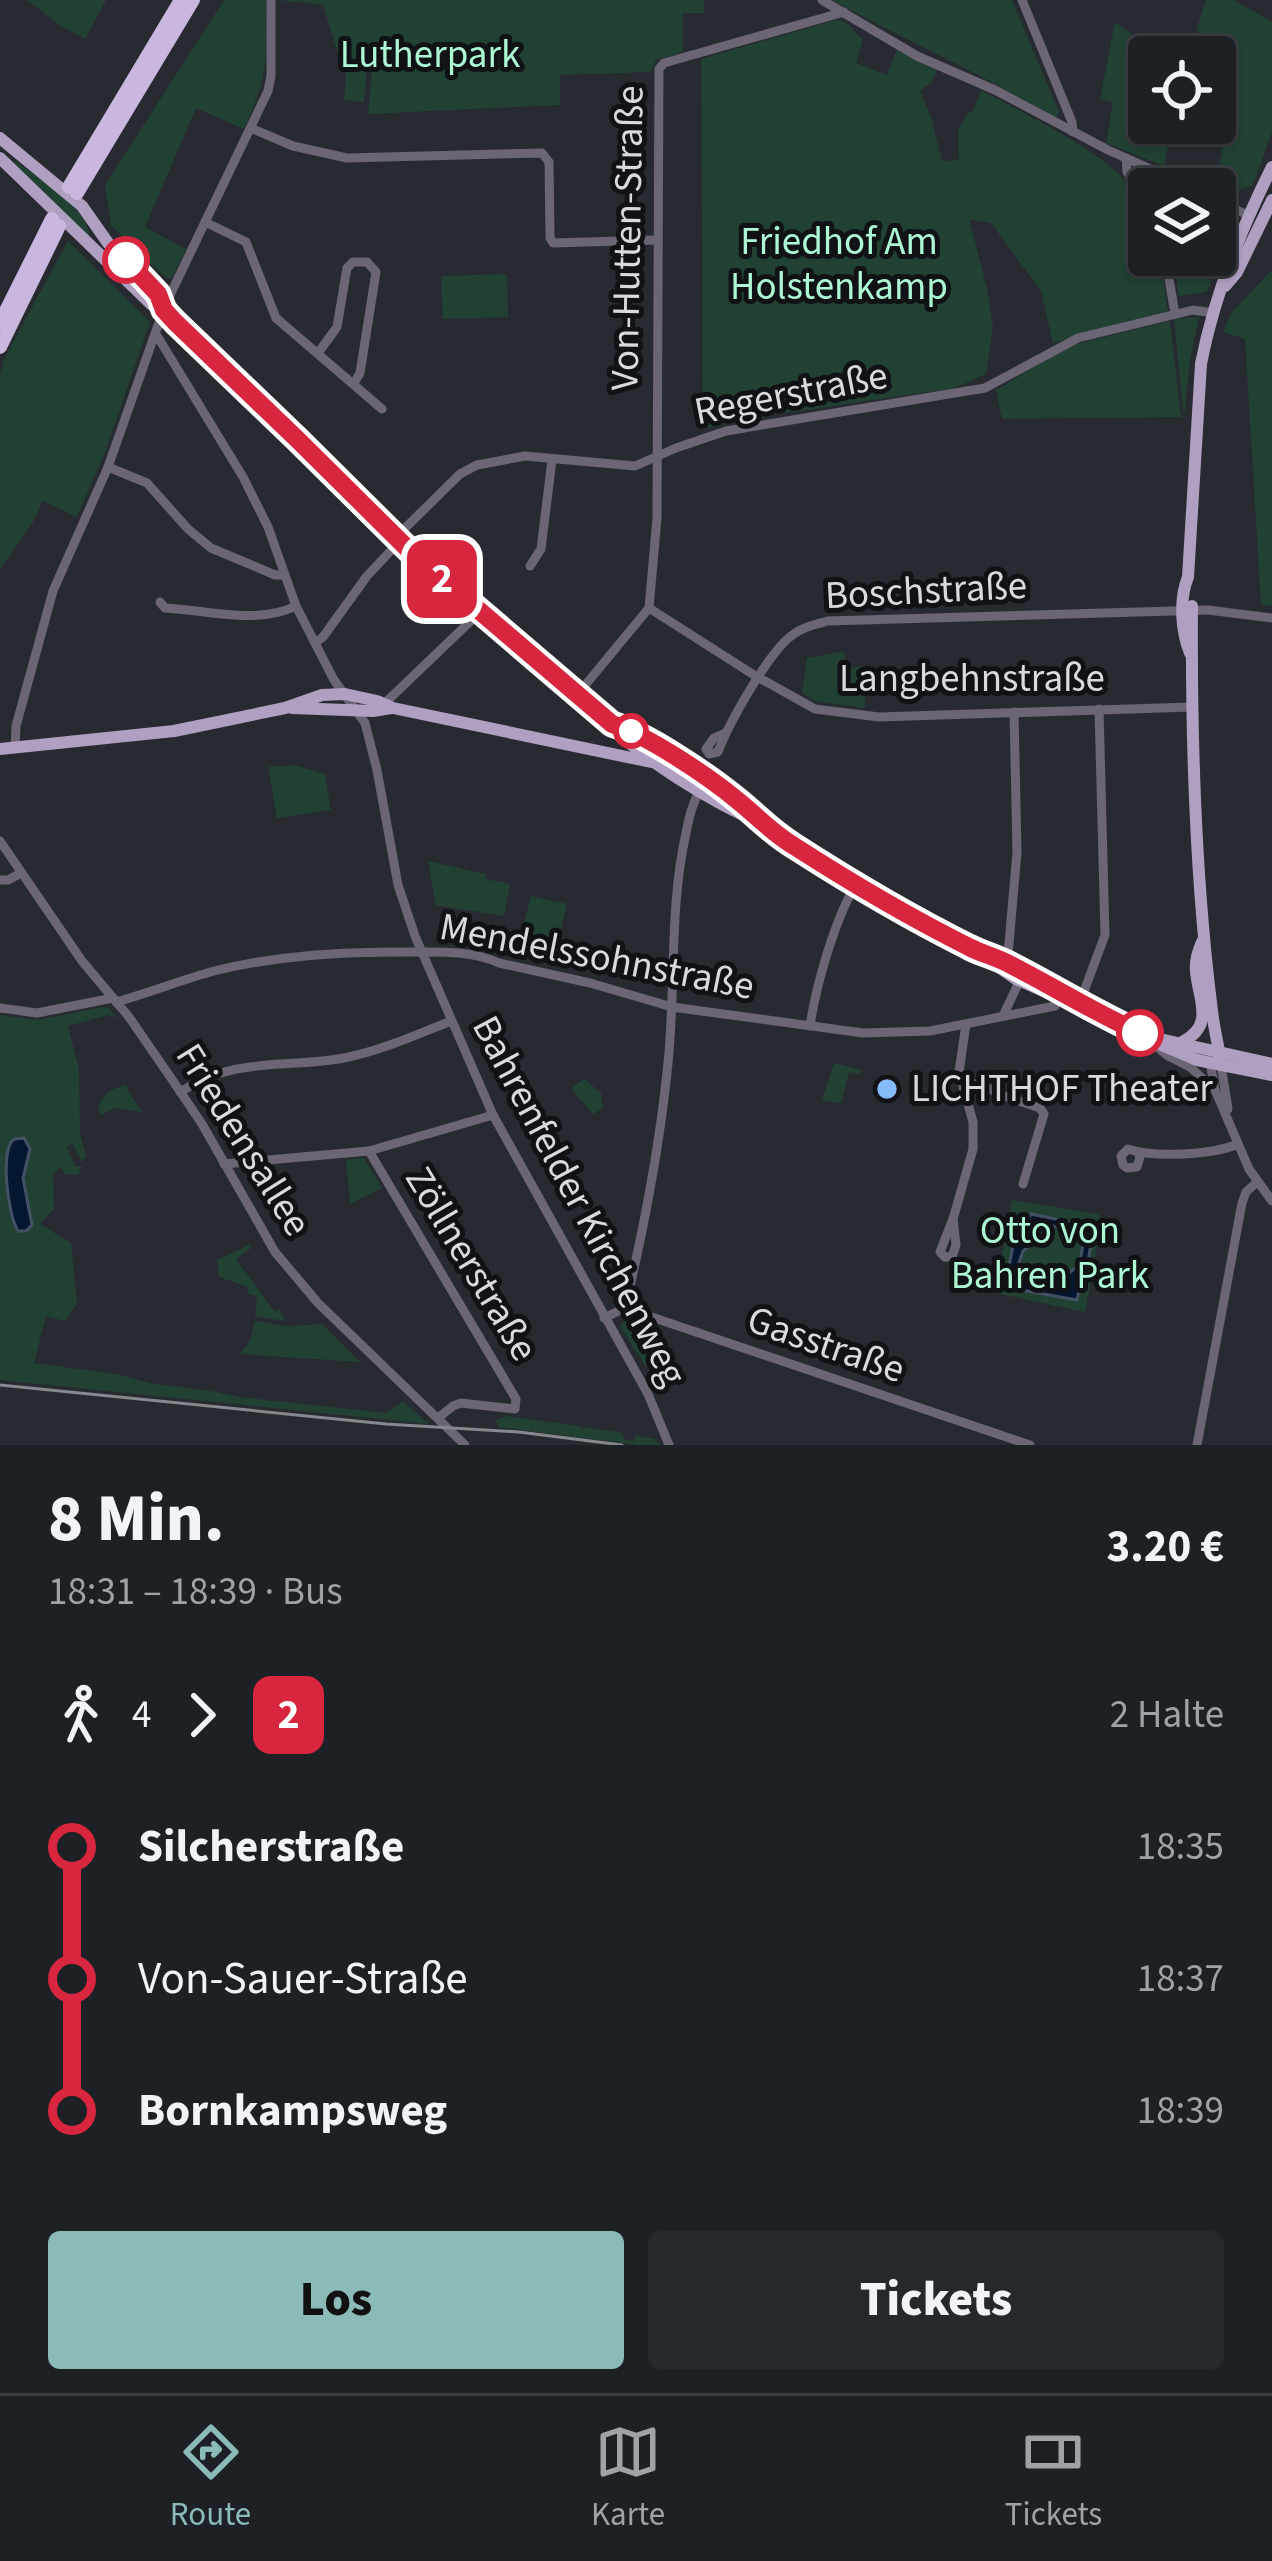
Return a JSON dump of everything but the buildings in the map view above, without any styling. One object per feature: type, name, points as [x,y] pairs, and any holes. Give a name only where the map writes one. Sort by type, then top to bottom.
[{"type":"highway","points":[[76,195],[181,0]]},
{"type":"highway","points":[[76,195],[193,0]]},
{"type":"highway","points":[[0,322],[61,223]]},
{"type":"highway","points":[[0,347],[61,223]]},
{"type":"main road","points":[[0,137],[76,195],[108,244],[158,294],[164,310]]},
{"type":"main road","points":[[3,161],[61,223],[164,310],[398,540],[651,762],[757,820]]},
{"type":"main road","points":[[1264,222],[1272,167]]},
{"type":"main road","points":[[1215,1057],[1199,871],[1188,611],[1200,378],[1224,287],[1237,272],[1272,200]]},
{"type":"main road","points":[[0,749],[146,735],[286,708],[322,695],[345,694],[651,762]]},
{"type":"main road","points":[[323,708],[345,694]]},
{"type":"main road","points":[[286,708],[374,711],[384,704]]},
{"type":"main road","points":[[612,724],[642,736],[735,798],[792,846],[1018,980],[1093,1011]]},
{"type":"main road","points":[[579,746],[616,746],[676,759]]},
{"type":"main road","points":[[1191,1036],[1203,1016],[1196,967],[1204,926]]},
{"type":"main road","points":[[973,950],[1189,1058],[1272,1064]]},
{"type":"main road","points":[[1201,990],[1207,958]]},
{"type":"main road","points":[[1150,1039],[1191,1036],[1215,1057],[1272,1075]]},
{"type":"street","points":[[15,748],[16,726],[53,590],[108,467],[164,310],[268,91],[271,0]]},
{"type":"street","points":[[821,0],[917,56],[1148,168]]},
{"type":"street","points":[[1022,0],[1073,132]]},
{"type":"street","name":"Von-Hutten-Straße","points":[[650,608],[657,518],[658,74],[664,63],[844,12]]},
{"type":"street","points":[[251,128],[292,146],[347,158],[542,153],[549,162],[553,243],[656,240]]},
{"type":"street","points":[[1126,158],[1128,173]]},
{"type":"street","points":[[1236,209],[1264,222]]},
{"type":"street","points":[[205,222],[246,242],[276,318],[382,409]]},
{"type":"street","points":[[318,353],[337,327],[347,268],[353,262],[367,262],[376,272],[360,373],[354,383]]},
{"type":"street","points":[[1169,276],[1175,314]]},
{"type":"street","name":"Regerstraße","points":[[315,643],[398,540],[468,468],[519,457],[629,466],[726,431],[985,388],[1067,342],[1175,314],[1203,309],[1214,313]]},
{"type":"street","name":"Bahrenfelder Kirchenweg","points":[[156,334],[243,477],[268,527],[296,606],[334,680],[365,722],[398,885],[421,952],[493,1115],[648,1394],[669,1445]]},
{"type":"street","points":[[530,566],[541,549],[552,460]]},
{"type":"street","points":[[108,467],[147,483],[212,548],[284,575]]},
{"type":"street","points":[[160,602],[166,608],[235,615],[282,612],[296,606]]},
{"type":"street","points":[[577,695],[650,608]]},
{"type":"street","name":"Langbehnstraße","points":[[650,608],[814,709],[866,716],[1192,706]]},
{"type":"street","name":"Boschstraße","points":[[725,733],[784,643],[794,633],[828,621],[1188,611],[1272,618]]},
{"type":"street","points":[[384,704],[480,612]]},
{"type":"street","points":[[1080,1002],[1105,935],[1099,709]]},
{"type":"street","points":[[1005,962],[1017,852],[1014,712]]},
{"type":"street","points":[[604,1318],[625,1308],[659,1131],[672,1007],[676,890],[692,806],[700,790]]},
{"type":"street","name":"Friedensallee","points":[[0,841],[78,956],[180,1092],[264,1235],[299,1282],[466,1445]]},
{"type":"street","points":[[0,880],[21,873]]},
{"type":"street","points":[[809,1026],[841,913],[856,884]]},
{"type":"street","name":"Mendelssohnstraße","points":[[0,1008],[37,1013],[114,1000],[212,971],[337,952],[454,952],[487,957],[672,1007],[863,1033],[894,1034],[1050,1008],[1057,993]]},
{"type":"street","points":[[998,1018],[1006,1012],[1018,980],[1033,976]]},
{"type":"street","points":[[180,1092],[231,1069],[351,1056],[451,1022]]},
{"type":"street","points":[[953,1219],[974,1139],[960,1081],[966,1024]]},
{"type":"street","points":[[1150,1039],[1214,1090],[1228,1115]]},
{"type":"street","points":[[1214,1090],[1215,1057]]},
{"type":"street","points":[[1215,1057],[1238,1144],[1272,1201]]},
{"type":"street","points":[[960,1081],[985,1086],[1040,1108],[1044,1114],[1023,1184]]},
{"type":"street","points":[[224,1164],[368,1151],[493,1115]]},
{"type":"street","points":[[1138,1153],[1179,1155],[1238,1144]]},
{"type":"street","name":"Zöllnerstraße","points":[[368,1151],[517,1399],[515,1408],[461,1403],[438,1418]]},
{"type":"street","points":[[1197,1445],[1240,1213],[1260,1187]]},
{"type":"street","name":"Gasstraße","points":[[625,1308],[1030,1445]]},
{"type":"green space","points":[[27,0],[106,0],[85,39]]},
{"type":"green space","points":[[224,0],[266,0],[262,80],[244,129],[196,108],[145,227],[186,249],[172,278],[166,278],[111,225],[105,185]]},
{"type":"green space","name":"Lutherpark","points":[[279,0],[704,0],[704,13],[683,13],[683,52],[656,60],[651,72],[560,75],[560,105],[368,114],[373,60],[339,57],[323,5]]},
{"type":"green space","points":[[832,0],[1012,0],[1059,112],[1055,118]]},
{"type":"green space","points":[[1206,0],[1234,0],[1272,22],[1272,132],[1253,185],[1237,191],[1236,168],[1219,168],[1223,144],[1236,144],[1236,36],[1195,36]]},
{"type":"green space","name":"Friedhof Am Holstenkamp","points":[[841,21],[863,39],[856,63],[887,75],[897,50],[937,70],[932,82],[920,91],[942,161],[959,160],[958,130],[968,112],[972,113],[981,90],[1077,144],[1124,179],[1128,184],[1128,276],[1163,276],[1168,312],[1053,343],[1041,291],[991,223],[969,219],[993,327],[986,374],[955,388],[703,429],[701,59]]},
{"type":"green space","points":[[1115,22],[1135,36],[1128,36],[1128,144],[1169,144],[1164,166],[1106,143],[1113,102],[1100,99]]},
{"type":"green space","points":[[347,62],[367,64],[364,102],[344,100]]},
{"type":"green space","points":[[11,163],[71,204],[84,219],[90,238]]},
{"type":"green space","points":[[68,241],[150,322],[106,450],[77,517],[43,501],[0,569],[0,375],[4,359]]},
{"type":"green space","points":[[1272,270],[1272,606],[1261,605],[1245,339],[1223,332],[1231,313]]},
{"type":"green space","points":[[507,274],[508,317],[443,319],[441,276]]},
{"type":"green space","points":[[1176,276],[1214,276],[1207,292],[1179,296]]},
{"type":"green space","points":[[1199,317],[1190,360],[1184,418],[1174,319]]},
{"type":"green space","points":[[1170,321],[1181,417],[1002,419],[996,390],[1069,346]]},
{"type":"green space","points":[[844,651],[847,668],[864,666],[865,708],[815,701],[802,693],[807,658]]},
{"type":"green space","points":[[294,765],[325,774],[331,810],[277,818],[268,767]]},
{"type":"green space","points":[[428,861],[510,884],[504,916],[436,905]]},
{"type":"green space","points":[[531,896],[567,904],[553,962],[516,953]]},
{"type":"green space","points":[[102,1007],[117,1018],[108,1015],[68,1026],[79,1070],[80,1134],[86,1156],[82,1162],[72,1143],[67,1147],[75,1166],[82,1167],[78,1175],[65,1174],[60,1167],[53,1175],[54,1209],[40,1224],[71,1243],[77,1304],[65,1321],[46,1316],[34,1363],[239,1397],[386,1413],[403,1401],[429,1424],[0,1380],[0,1015],[38,1020]]},
{"type":"green space","points":[[834,1063],[861,1070],[860,1074],[849,1072],[841,1103],[822,1100]]},
{"type":"green space","points":[[584,1079],[601,1093],[603,1108],[593,1114],[573,1091]]},
{"type":"green space","points":[[127,1084],[142,1112],[116,1108],[101,1115],[98,1107],[103,1098]]},
{"type":"green space","points":[[364,1158],[382,1188],[350,1204],[346,1160]]},
{"type":"green space","name":"Otto von Bahren Park","points":[[1012,1200],[1098,1214],[1102,1219],[1085,1312],[995,1293]]},
{"type":"green space","points":[[249,1245],[236,1259],[285,1321],[255,1316],[257,1296],[248,1294],[248,1287],[219,1277],[217,1260]]},
{"type":"green space","points":[[626,1318],[635,1321],[630,1330],[640,1343],[662,1355],[658,1364],[646,1367],[620,1326]]},
{"type":"green space","points":[[255,1321],[285,1326],[322,1324],[360,1362],[240,1354],[250,1341]]},
{"type":"green space","points":[[506,1416],[581,1426],[582,1431],[584,1427],[623,1433],[624,1439],[634,1441],[636,1435],[655,1439],[660,1445],[498,1427],[496,1420]]},
{"type":"water","points":[[24,1138],[30,1149],[23,1178],[32,1225],[18,1231],[6,1170],[9,1147],[13,1140]]},
{"type":"water","points":[[1019,1215],[1094,1227],[1077,1300],[1005,1287]],"holes":[[[1037,1221],[1084,1236],[1080,1264],[1055,1285],[1016,1272],[1023,1251],[1033,1243]]]},
{"type":"tram line","points":[[0,1385],[622,1445]]},
{"type":"bus line","name":"2","points":[[126,260],[158,294],[175,322],[413,554],[612,724],[642,736],[696,771],[792,846],[856,884],[973,950],[1140,1033]]},
{"type":"place","name":"LICHTHOF Theater","points":[[887,1089]]}]
